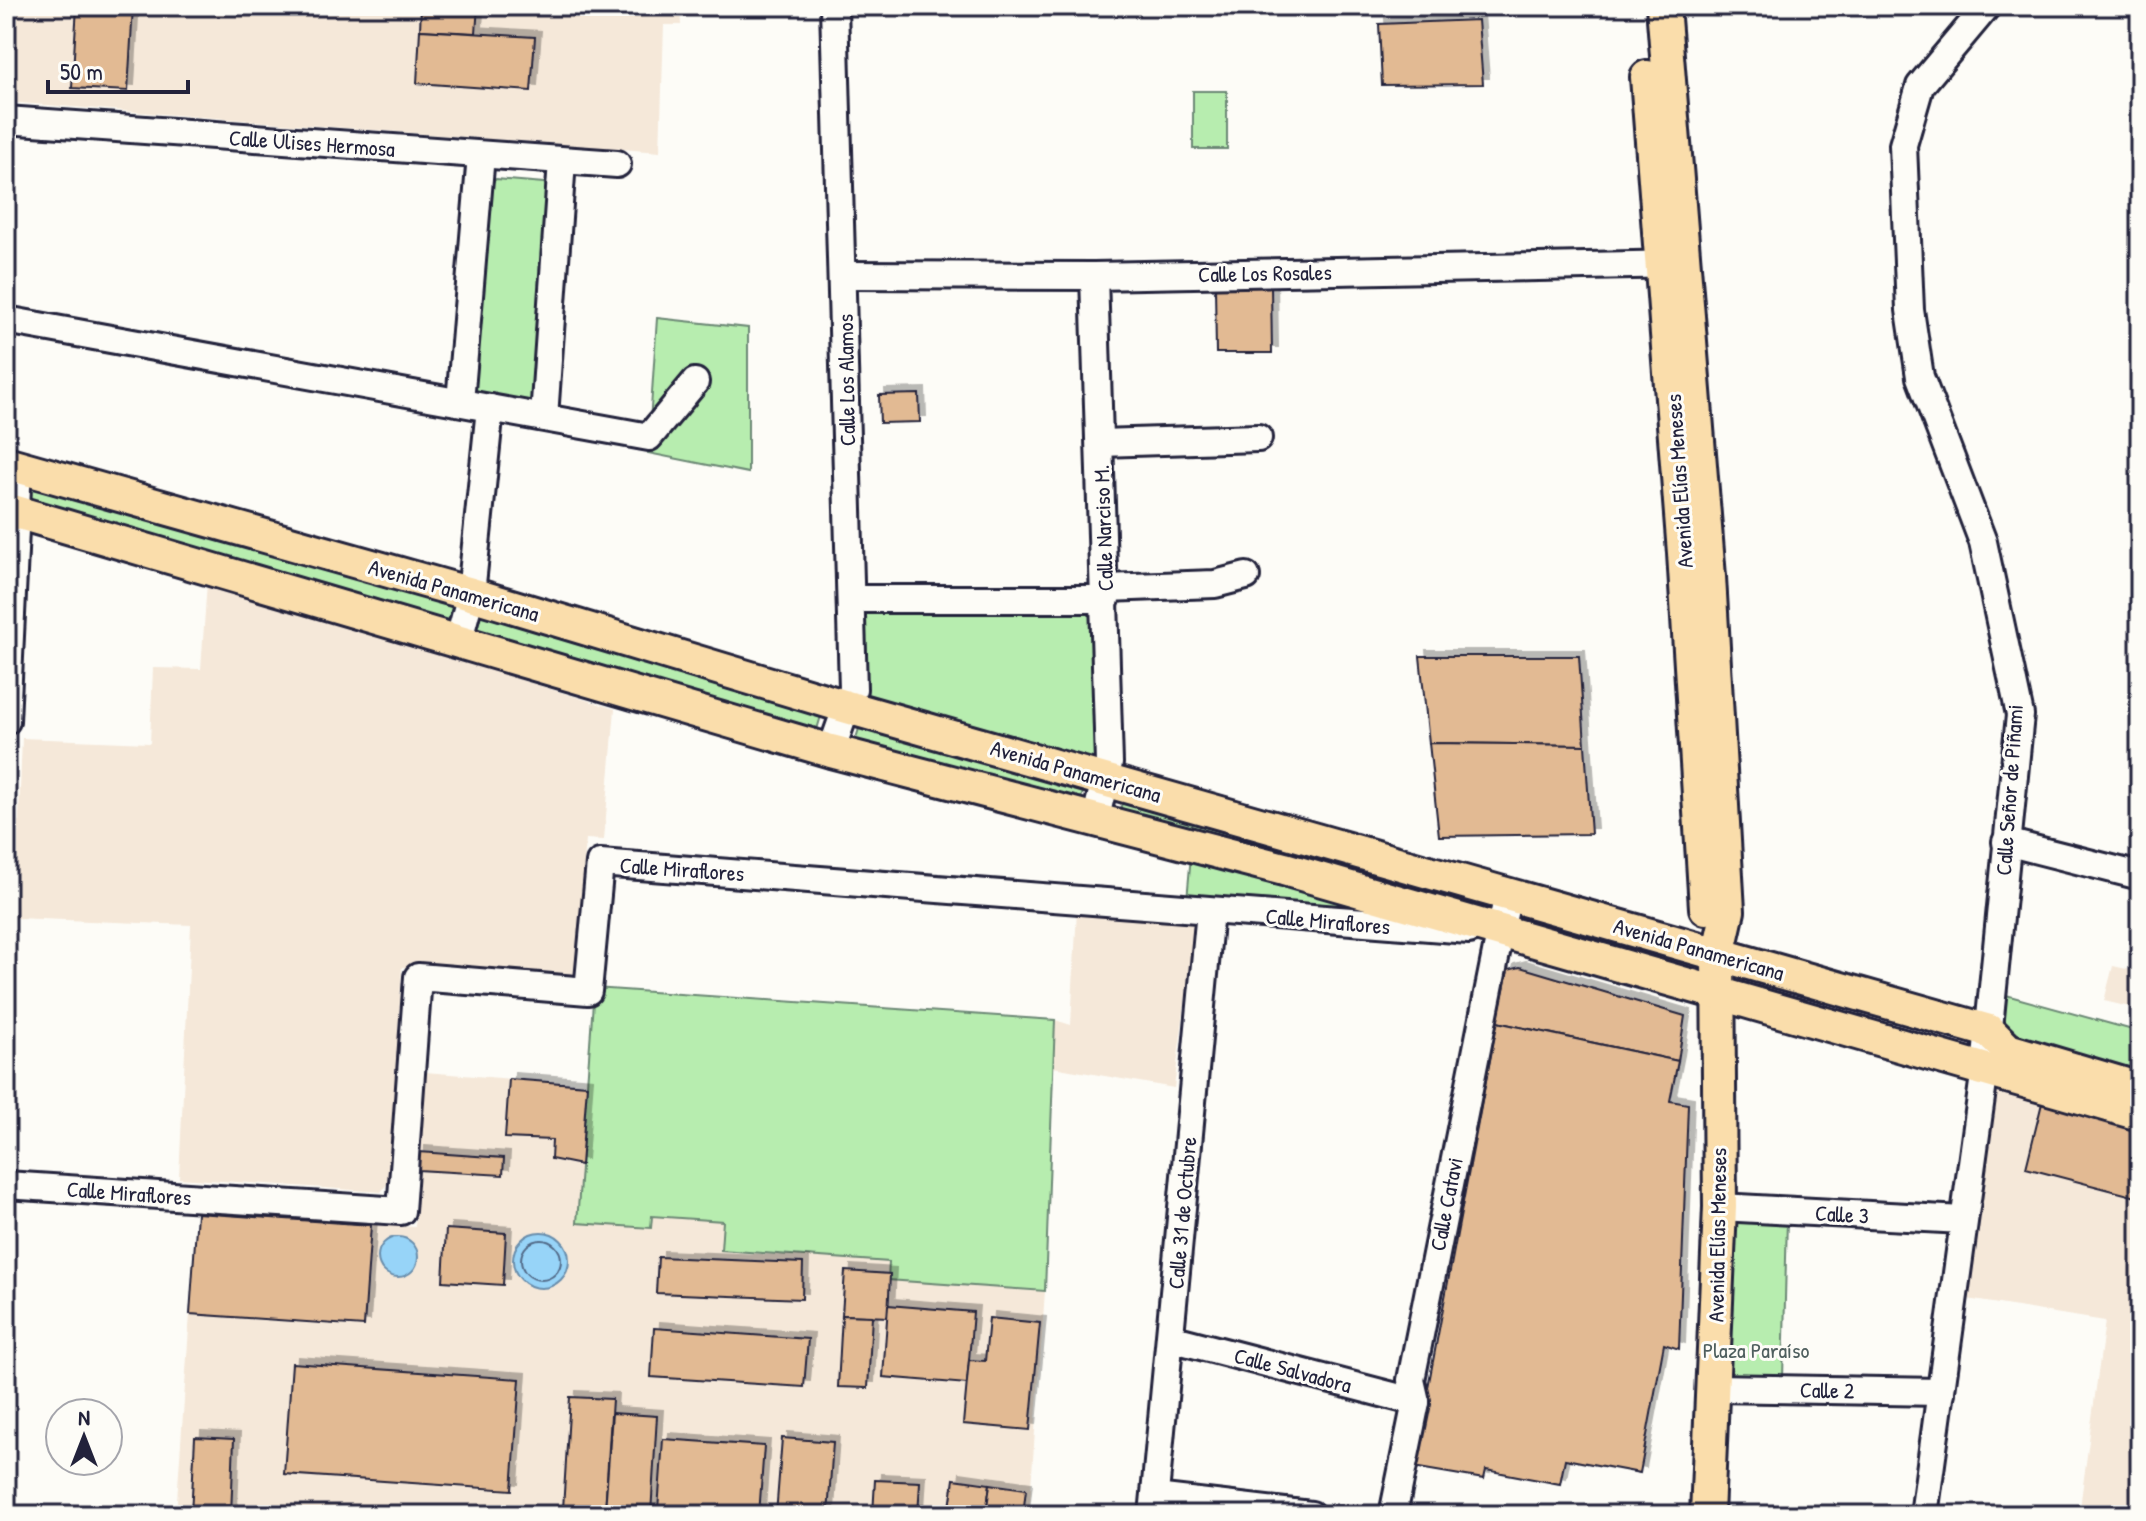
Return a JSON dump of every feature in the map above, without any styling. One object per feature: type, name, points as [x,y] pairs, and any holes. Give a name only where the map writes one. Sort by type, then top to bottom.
[{"type":"main road","name":"Avenida Elías Meneses","points":[[1642,6],[1664,161],[1674,264],[1706,912],[1718,955],[1720,1207],[1707,1515]]},
{"type":"main road","name":"Avenida Elías Meneses","points":[[1663,6],[1664,161]]},
{"type":"main road","name":"Avenida Panamericana","points":[[12,464],[471,594],[847,707],[1989,1031],[2008,1050],[2140,1089]]},
{"type":"main road","name":"Avenida Panamericana","points":[[11,510],[831,751],[1284,869],[2140,1114]]},
{"type":"street","name":"Calle Los Alamos","points":[[831,751],[853,689],[844,275],[834,6]]},
{"type":"street","name":"Calle Señor de Piñami","points":[[1924,1515],[1985,1068],[2020,715],[2015,679],[1983,542],[1920,377],[1910,310],[1903,145],[1920,86],[1987,6]]},
{"type":"street","name":"Calle Ulises Hermosa","points":[[6,120],[617,164]]},
{"type":"street","points":[[460,402],[481,155]]},
{"type":"street","points":[[544,417],[562,161]]},
{"type":"street","name":"Calle Los Rosales","points":[[844,275],[1094,276],[1674,264]]},
{"type":"street","name":"Calle Narciso M.","points":[[1094,276],[1109,763],[1095,821]]},
{"type":"street","points":[[6,320],[649,437],[695,382]]},
{"type":"street","points":[[458,643],[471,594],[490,408]]},
{"type":"street","points":[[1100,443],[1258,438]]},
{"type":"street","points":[[6,721],[12,464]]},
{"type":"street","points":[[851,599],[1106,593],[1215,584],[1246,576]]},
{"type":"street","points":[[2006,842],[2140,876]]},
{"type":"street","name":"Calle Miraflores","points":[[6,1185],[401,1211],[418,977],[588,991],[600,863],[1499,932]]},
{"type":"street","name":"Calle Catavi","points":[[1393,1515],[1416,1402],[1411,1380],[1508,893]]},
{"type":"street","name":"Calle 31 de Octubre","points":[[1154,1506],[1210,911]]},
{"type":"street","name":"Calle 3","points":[[1720,1207],[1963,1220]]},
{"type":"street","name":"Calle Salvadora","points":[[1170,1338],[1416,1402]]},
{"type":"street","name":"Calle 2","points":[[1713,1388],[1941,1392]]},
{"type":"street","points":[[1154,1506],[1311,1515]]},
{"type":"shaded area","points":[[6,6],[680,6],[681,25],[664,25],[660,152],[6,102]]},
{"type":"shaded area","points":[[207,582],[615,709],[604,840],[586,839],[575,978],[402,967],[390,1180],[381,1192],[179,1178],[191,925],[15,918],[22,738],[150,743],[153,668],[201,669]]},
{"type":"shaded area","points":[[1077,909],[1196,919],[1174,1088],[1053,1067],[1045,1291],[1029,1515],[176,1515],[197,1213],[415,1227],[425,1072],[586,1085],[594,988],[1055,1020],[1071,1025]]},
{"type":"shaded area","points":[[2113,966],[2140,972],[2134,1008],[2104,1001]]},
{"type":"shaded area","points":[[1998,1086],[2140,1127],[2140,1515],[2079,1515],[2105,1321],[1967,1299]]},
{"type":"green space","points":[[1193,91],[1227,91],[1227,149],[1193,149]]},
{"type":"green space","points":[[496,179],[544,183],[550,192],[535,398],[527,403],[477,394],[473,387],[490,185]]},
{"type":"green space","points":[[657,318],[748,328],[748,473],[648,453]]},
{"type":"green space","points":[[30,488],[458,604],[450,629],[28,504]]},
{"type":"green space","points":[[862,608],[1090,608],[1096,762],[865,698]]},
{"type":"green space","points":[[479,610],[823,709],[816,733],[471,635]]},
{"type":"green space","points":[[861,722],[1085,786],[1078,808],[854,745]]},
{"type":"green space","points":[[1123,800],[1438,885],[1433,899],[1118,816]]},
{"type":"green space","points":[[1191,855],[1369,901],[1367,915],[1187,900]]},
{"type":"green space","points":[[1540,917],[1660,947],[1660,961],[1537,929]]},
{"type":"green space","points":[[594,988],[1055,1020],[1045,1291],[888,1280],[889,1262],[721,1250],[723,1221],[652,1216],[651,1228],[577,1223]]},
{"type":"green space","points":[[2006,995],[2140,1032],[2140,1077],[2016,1042],[2003,1030]]},
{"type":"green space","name":"Plaza Paraíso","points":[[1743,1217],[1787,1218],[1783,1379],[1728,1377],[1733,1223]]},
{"type":"water","points":[[541,1232],[561,1240],[569,1260],[561,1280],[541,1288],[521,1280],[513,1260],[521,1240]]},
{"type":"water","points":[[398,1237],[412,1243],[418,1257],[412,1271],[398,1277],[384,1271],[378,1257],[384,1243]]},
{"type":"building","points":[[77,6],[133,6],[128,91],[72,88]]},
{"type":"building","points":[[421,6],[478,6],[476,33],[420,30]]},
{"type":"building","points":[[1478,20],[1483,84],[1382,85],[1379,24]]},
{"type":"building","points":[[420,30],[535,37],[531,91],[417,83]]},
{"type":"building","points":[[1271,284],[1272,353],[1216,353],[1215,285]]},
{"type":"building","points":[[919,394],[920,422],[880,423],[879,395]]},
{"type":"building","points":[[1420,656],[1579,656],[1585,745],[1429,743]]},
{"type":"building","points":[[1429,743],[1585,745],[1591,834],[1439,836]]},
{"type":"building","points":[[1520,967],[1685,1016],[1678,1061],[1497,1022],[1508,970]]},
{"type":"building","points":[[1497,1022],[1678,1061],[1670,1101],[1688,1104],[1679,1349],[1664,1344],[1640,1473],[1565,1459],[1560,1484],[1486,1470],[1484,1479],[1413,1467]]},
{"type":"building","points":[[509,1079],[587,1085],[581,1165],[551,1159],[552,1140],[505,1138]]},
{"type":"building","points":[[2043,1099],[2140,1127],[2140,1198],[2026,1168]]},
{"type":"building","points":[[419,1152],[504,1158],[503,1175],[418,1170]]},
{"type":"building","points":[[197,1213],[371,1225],[364,1326],[190,1314]]},
{"type":"building","points":[[446,1229],[506,1233],[503,1285],[443,1281]]},
{"type":"building","points":[[658,1257],[803,1263],[802,1299],[656,1293]]},
{"type":"building","points":[[845,1271],[890,1274],[888,1317],[842,1315]]},
{"type":"building","points":[[888,1305],[973,1312],[967,1384],[883,1377]]},
{"type":"building","points":[[842,1315],[872,1316],[868,1388],[838,1387]]},
{"type":"building","points":[[989,1318],[1040,1323],[1030,1430],[963,1424],[969,1360],[985,1361]]},
{"type":"building","points":[[654,1328],[808,1339],[804,1387],[651,1377]]},
{"type":"building","points":[[292,1363],[520,1379],[512,1490],[284,1474]]},
{"type":"building","points":[[570,1397],[612,1399],[605,1511],[563,1509]]},
{"type":"building","points":[[612,1413],[657,1416],[651,1514],[605,1511]]},
{"type":"building","points":[[195,1437],[234,1439],[231,1515],[191,1515]]},
{"type":"building","points":[[782,1438],[833,1442],[828,1515],[776,1515]]},
{"type":"building","points":[[663,1439],[764,1446],[759,1515],[658,1510]]},
{"type":"building","points":[[954,1479],[990,1484],[986,1515],[949,1515]]},
{"type":"building","points":[[875,1480],[920,1482],[918,1515],[873,1515]]},
{"type":"building","points":[[990,1484],[1026,1489],[1023,1515],[986,1515]]}]
